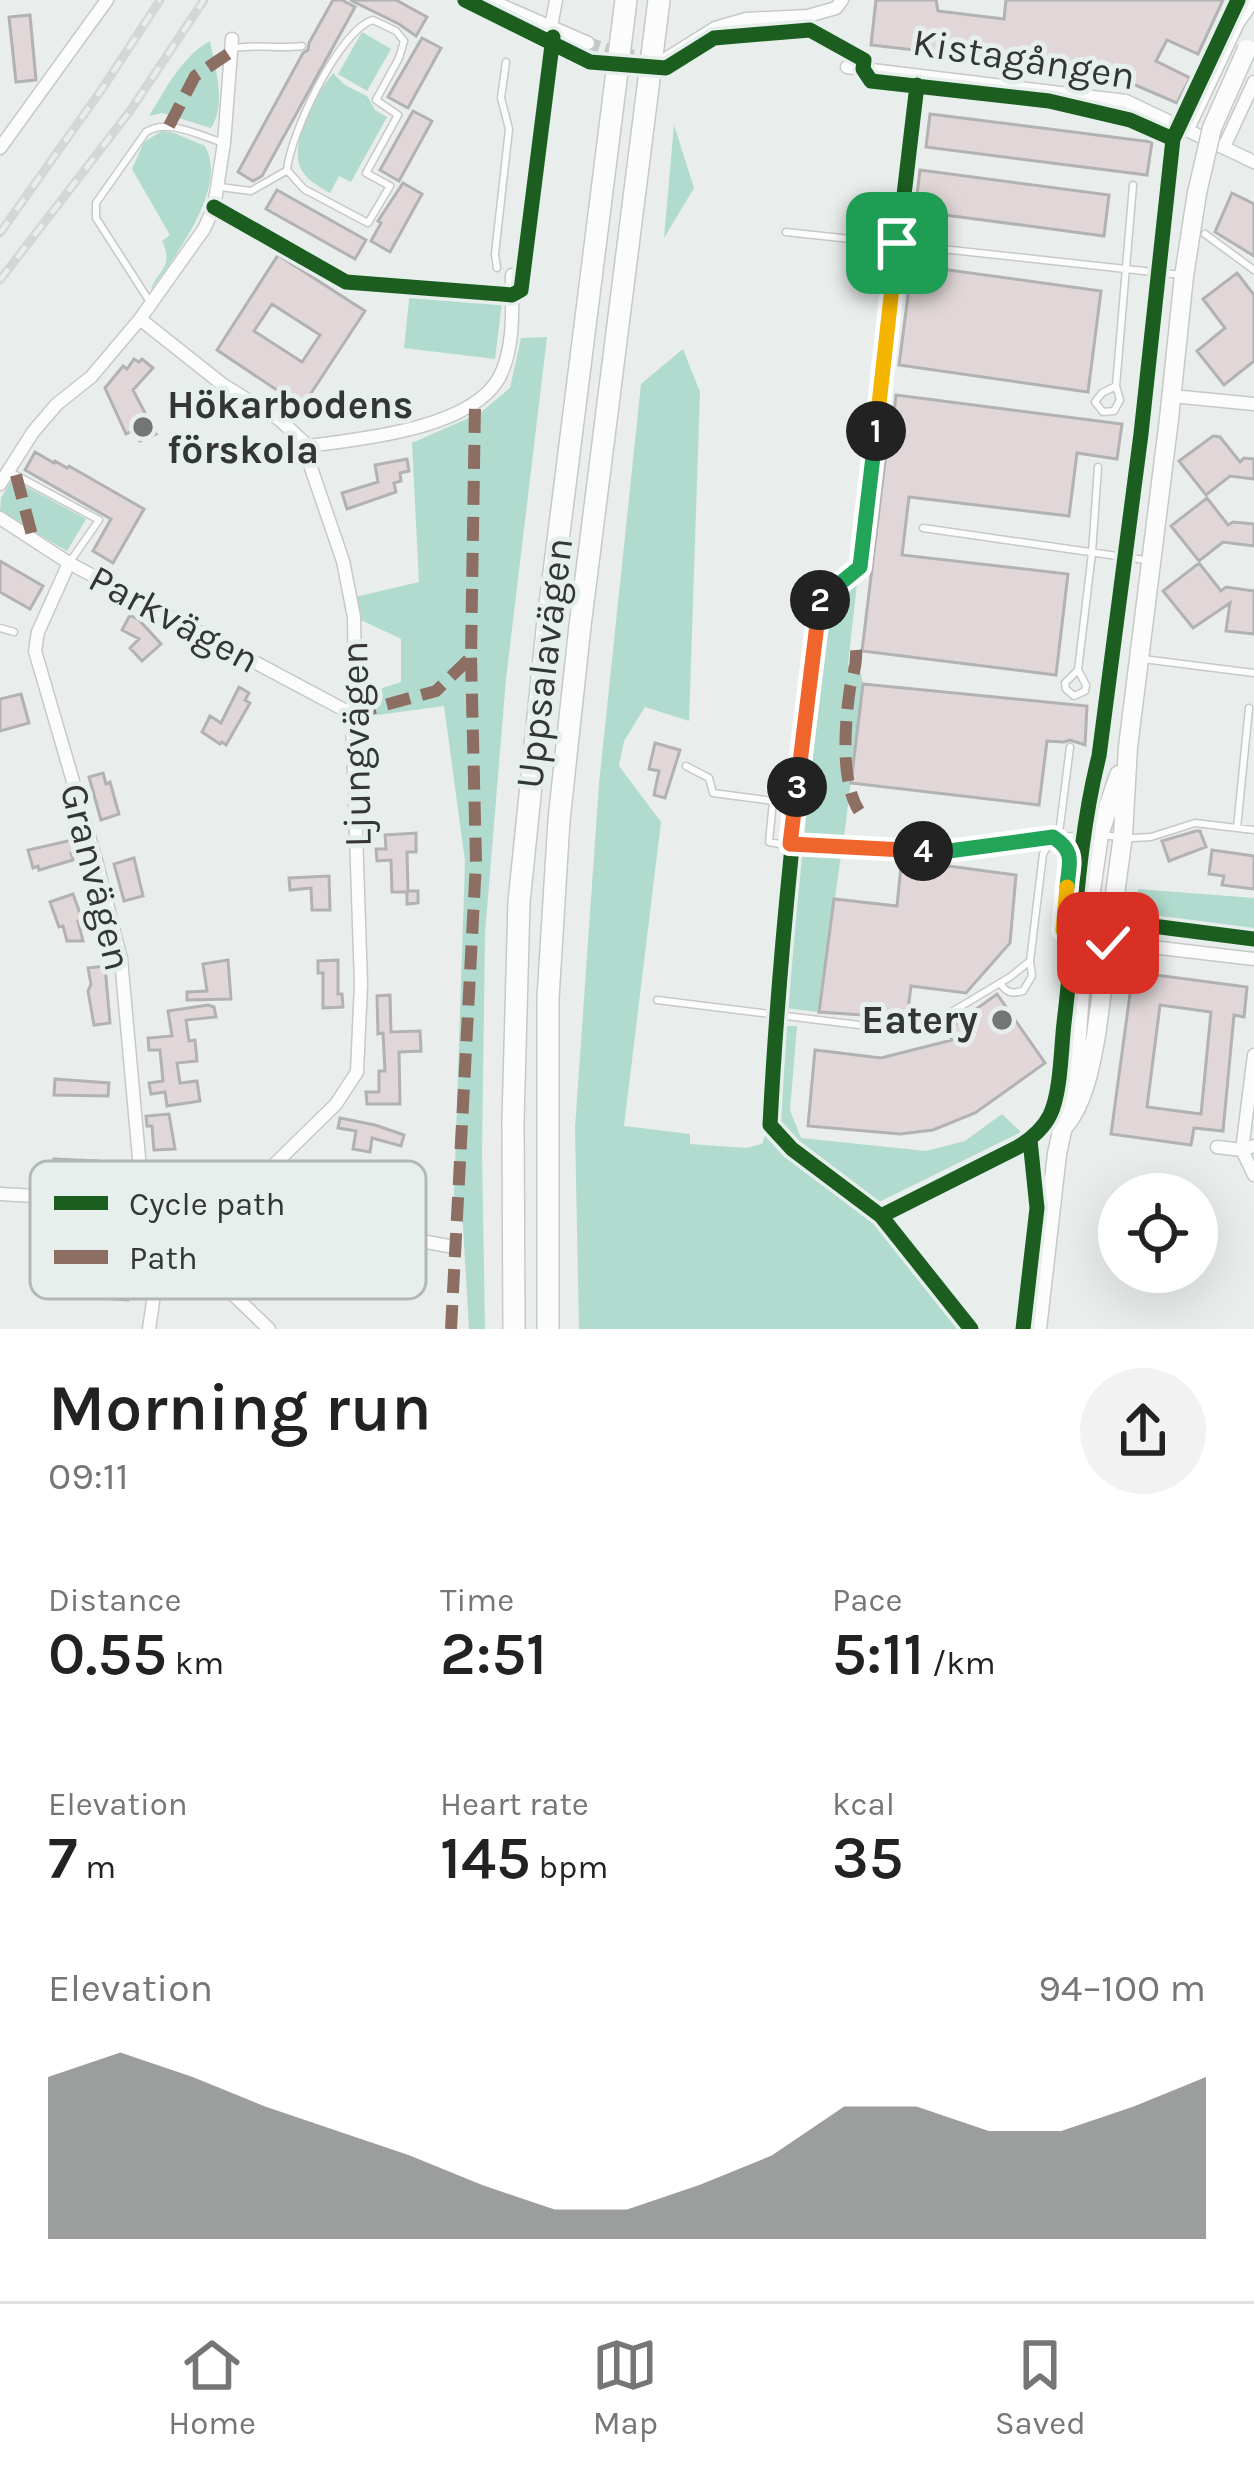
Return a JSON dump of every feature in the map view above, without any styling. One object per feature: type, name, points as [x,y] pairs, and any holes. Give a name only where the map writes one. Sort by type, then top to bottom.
[{"type":"highway","name":"Uppsalavägen","points":[[514,1329],[513,1080],[521,879],[548,620],[626,0]]},
{"type":"highway","name":"Uppsalavägen","points":[[548,1329],[548,998],[559,820],[659,0]]},
{"type":"street","points":[[0,148],[107,0]]},
{"type":"street","points":[[488,0],[588,43]]},
{"type":"street","points":[[550,27],[556,0]]},
{"type":"street","points":[[667,58],[715,28],[746,19],[808,16],[836,8],[842,0]]},
{"type":"street","points":[[1188,129],[1238,22],[1254,0]]},
{"type":"street","points":[[1065,1125],[1090,1064],[1108,943],[1197,194],[1212,128],[1251,41]]},
{"type":"street","points":[[3,477],[57,404],[91,377],[140,319],[204,229],[214,207],[224,143],[231,44]]},
{"type":"street","name":"Kistagången","points":[[847,67],[1126,101],[1254,161]]},
{"type":"street","points":[[1224,147],[1254,82]]},
{"type":"street","points":[[140,319],[221,384],[280,420],[308,446],[375,437],[475,404],[498,380],[509,349],[512,275]]},
{"type":"street","points":[[1172,396],[1254,404]]},
{"type":"street","name":"Ljungvägen","points":[[278,1161],[336,1104],[357,1072],[361,984],[352,714],[354,616],[343,561],[310,465],[308,446]]},
{"type":"street","name":"Parkvägen","points":[[0,518],[69,562],[352,714]]},
{"type":"street","name":"Granvägen","points":[[69,562],[38,632],[35,651],[121,959],[139,1161]]},
{"type":"street","points":[[1036,1329],[1057,1154],[1074,1075],[1084,939],[1099,835],[1128,747]]},
{"type":"street","points":[[1084,939],[1254,959]]},
{"type":"street","points":[[1254,1055],[1248,1148],[1254,1174]]},
{"type":"street","points":[[1217,1147],[1248,1148]]},
{"type":"street","points":[[0,1194],[30,1196]]},
{"type":"street","points":[[426,1242],[454,1247]]},
{"type":"street","points":[[149,1329],[153,1299]]},
{"type":"street","points":[[237,1299],[268,1329]]},
{"type":"lane","points":[[373,20],[396,31],[404,41],[376,100],[398,115],[367,172],[390,186],[368,223],[304,189],[287,170],[301,123],[351,34],[373,20]]},
{"type":"lane","points":[[231,44],[302,46]]},
{"type":"lane","points":[[497,268],[509,129],[501,98],[506,62]]},
{"type":"lane","points":[[151,303],[96,218],[95,202],[155,126],[224,143]]},
{"type":"lane","points":[[217,187],[251,190],[287,170]]},
{"type":"lane","points":[[1116,386],[1095,402],[1103,412],[1114,411],[1120,400],[1116,386],[1133,185]]},
{"type":"lane","points":[[786,232],[1184,276]]},
{"type":"lane","points":[[1205,235],[1254,270]]},
{"type":"lane","points":[[1078,670],[1098,467]]},
{"type":"lane","points":[[3,477],[99,520],[69,562]]},
{"type":"lane","points":[[923,528],[1150,560]]},
{"type":"lane","points":[[0,628],[14,632]]},
{"type":"lane","points":[[1140,658],[1254,673]]},
{"type":"lane","points":[[1237,828],[1249,708]]},
{"type":"lane","points":[[1245,740],[1254,735]]},
{"type":"lane","points":[[1000,982],[1013,993],[1023,991],[1033,976],[1030,961],[1043,854],[1060,826],[1070,747]]},
{"type":"lane","points":[[686,766],[709,778],[713,793],[773,801],[769,842],[934,853],[1053,837],[1151,837],[1196,823],[1254,830]]},
{"type":"lane","points":[[1053,837],[1066,845],[1070,855],[1063,930],[1084,939]]},
{"type":"lane","points":[[657,1000],[910,1026],[938,1020],[1030,961]]},
{"type":"green space","points":[[362,32],[391,49],[367,91],[338,74]]},
{"type":"green space","points":[[210,41],[219,97],[211,128],[162,113],[149,116],[182,65]]},
{"type":"green space","points":[[333,73],[367,96],[375,110],[387,117],[351,182],[339,176],[330,193],[305,175],[298,156],[307,117]]},
{"type":"green space","points":[[674,125],[694,188],[664,238]]},
{"type":"green space","points":[[162,131],[205,146],[210,181],[196,221],[151,290],[166,263],[162,241],[170,235],[132,169],[144,142]]},
{"type":"green space","points":[[410,291],[502,302],[495,359],[404,348]]},
{"type":"green space","points":[[547,337],[506,679],[485,933],[485,1329],[469,1329],[463,1225],[454,1197],[465,861],[444,706],[362,717],[361,695],[401,682],[401,639],[357,618],[355,597],[419,582],[412,443],[480,413],[510,388],[521,338]]},
{"type":"green space","points":[[683,349],[700,392],[689,721],[645,707],[624,741],[619,766],[661,822],[624,1126],[690,1134],[690,1144],[746,1148],[762,1144],[765,1136],[876,1222],[964,1329],[579,1329],[575,1128],[599,784],[641,384]]},
{"type":"green space","points":[[12,479],[86,519],[67,551],[0,512],[1,498]]},
{"type":"green space","points":[[858,574],[848,665],[860,670],[863,684],[844,837],[801,834],[823,602]]},
{"type":"green space","points":[[796,854],[841,855],[819,1012],[784,1008]]},
{"type":"green space","points":[[1138,889],[1254,898],[1254,936],[1138,922]]},
{"type":"green space","points":[[779,1026],[797,1026],[790,1110],[801,1138],[926,1151],[965,1141],[1002,1114],[1021,1132],[877,1203],[791,1143],[766,1113]]},
{"type":"building","points":[[333,0],[355,7],[262,176],[253,181],[238,172]]},
{"type":"building","points":[[350,0],[396,0],[427,17],[416,36]]},
{"type":"building","points":[[876,0],[936,0],[938,11],[1004,19],[1006,0],[1223,0],[1198,54],[1167,40],[1156,61],[1190,78],[1177,103],[1105,72],[871,45]]},
{"type":"building","points":[[30,15],[36,80],[16,82],[9,17]]},
{"type":"building","points":[[422,38],[441,48],[408,108],[388,97]]},
{"type":"building","points":[[413,111],[432,121],[399,181],[380,170]]},
{"type":"building","points":[[930,114],[1152,142],[1147,175],[926,147]]},
{"type":"building","points":[[920,170],[1109,195],[1104,236],[915,211]]},
{"type":"building","points":[[403,183],[422,194],[390,252],[371,241]]},
{"type":"building","points":[[277,190],[366,240],[355,259],[266,209]]},
{"type":"building","points":[[1232,193],[1254,204],[1254,256],[1215,232]]},
{"type":"building","points":[[278,255],[365,311],[302,407],[217,350]],"holes":[[[272,304],[320,335],[302,362],[254,331]]]},
{"type":"building","points":[[912,265],[1101,291],[1088,392],[899,365]]},
{"type":"building","points":[[1237,273],[1254,295],[1254,361],[1224,385],[1197,351],[1225,328],[1203,299]]},
{"type":"building","points":[[134,359],[153,368],[133,390],[156,434],[140,441],[134,430],[126,434],[105,388]]},
{"type":"building","points":[[896,395],[1122,424],[1117,459],[1077,453],[1069,516],[909,497],[902,555],[1068,574],[1056,675],[862,651]]},
{"type":"building","points":[[1213,436],[1220,437],[1240,462],[1254,459],[1254,479],[1230,476],[1206,495],[1179,461]]},
{"type":"building","points":[[35,452],[144,509],[113,563],[93,551],[111,519],[25,470]]},
{"type":"building","points":[[407,459],[409,471],[400,473],[401,481],[394,483],[396,492],[347,509],[342,493],[378,482],[375,465]]},
{"type":"building","points":[[1207,498],[1228,525],[1254,524],[1254,546],[1223,542],[1199,561],[1171,526]]},
{"type":"building","points":[[0,561],[43,586],[30,609],[0,592]]},
{"type":"building","points":[[1199,563],[1221,591],[1226,587],[1254,591],[1254,634],[1226,631],[1230,603],[1193,628],[1163,591]]},
{"type":"building","points":[[130,615],[161,644],[142,661],[130,648],[139,639],[122,630]]},
{"type":"building","points":[[863,684],[1087,706],[1085,745],[1047,741],[1039,805],[851,783]]},
{"type":"building","points":[[239,687],[249,693],[245,700],[250,703],[226,745],[220,744],[202,732],[210,716],[221,723]]},
{"type":"building","points":[[21,694],[29,723],[0,731],[0,699]]},
{"type":"building","points":[[655,743],[680,750],[665,798],[654,795],[659,771],[649,769]]},
{"type":"building","points":[[103,773],[119,814],[101,820],[89,777]]},
{"type":"building","points":[[1196,831],[1206,847],[1169,861],[1162,841]]},
{"type":"building","points":[[416,833],[416,852],[407,852],[408,891],[418,891],[418,903],[407,904],[407,892],[392,892],[391,860],[377,861],[376,849],[386,849],[385,835]]},
{"type":"building","points":[[72,840],[73,860],[33,868],[28,850]]},
{"type":"building","points":[[1212,850],[1254,856],[1254,889],[1222,885],[1224,876],[1209,874]]},
{"type":"building","points":[[134,858],[143,896],[124,901],[114,864]]},
{"type":"building","points":[[941,865],[1016,875],[1010,943],[966,993],[911,986],[907,1018],[819,1012],[834,899],[897,906],[901,866]]},
{"type":"building","points":[[329,876],[330,910],[312,910],[311,888],[290,890],[289,878]]},
{"type":"building","points":[[73,894],[82,919],[78,921],[83,941],[67,941],[50,902]]},
{"type":"building","points":[[228,960],[231,999],[187,1000],[187,992],[207,991],[203,964]]},
{"type":"building","points":[[338,960],[343,1007],[323,1008],[323,973],[318,973],[318,961]]},
{"type":"building","points":[[105,966],[110,1023],[94,1025],[88,968]]},
{"type":"building","points":[[1133,972],[1247,987],[1244,1017],[1234,1015],[1223,1131],[1194,1128],[1191,1145],[1111,1134]],"holes":[[[1160,1005],[1211,1012],[1201,1114],[1147,1107]]]},
{"type":"building","points":[[997,994],[1045,1063],[975,1113],[933,1130],[900,1134],[808,1126],[815,1050],[881,1058],[952,1040],[946,1031]]},
{"type":"building","points":[[390,995],[391,1032],[420,1031],[421,1051],[399,1052],[400,1104],[367,1104],[366,1092],[379,1092],[379,1071],[385,1071],[377,996]]},
{"type":"building","points":[[214,1007],[216,1017],[186,1020],[197,1061],[177,1063],[180,1083],[197,1081],[200,1101],[167,1106],[165,1092],[151,1094],[149,1083],[163,1081],[160,1050],[149,1050],[148,1038],[172,1036],[168,1011]]},
{"type":"building","points":[[55,1079],[109,1083],[108,1096],[54,1095]]},
{"type":"building","points":[[169,1114],[175,1149],[154,1150],[146,1116]]},
{"type":"building","points":[[340,1118],[404,1135],[401,1146],[372,1138],[370,1152],[353,1149],[356,1131],[338,1128]]},
{"type":"tunnel","points":[[588,43],[626,55],[654,57]]},
{"type":"railway","points":[[0,233],[160,0]]},
{"type":"railway","points":[[0,280],[130,111],[204,0]]},
{"type":"marked path","points":[[169,126],[195,76],[231,52]]},
{"type":"marked path","points":[[352,714],[436,691],[471,657],[475,404]]},
{"type":"marked path","points":[[16,475],[33,539]]},
{"type":"marked path","points":[[856,650],[846,751],[849,784],[859,811]]},
{"type":"marked path","points":[[451,1329],[476,862],[471,657]]},
{"type":"cycle path","points":[[465,0],[590,62],[666,68],[714,38],[810,30],[864,60],[863,69],[871,81],[1049,101],[1130,120],[1173,139]]},
{"type":"cycle path","points":[[881,1216],[1018,1147],[1040,1129],[1054,1106],[1081,855],[1099,756],[1141,434],[1173,139],[1238,0]]},
{"type":"cycle path","points":[[214,207],[346,282],[512,295],[521,290],[553,37]]},
{"type":"cycle path","points":[[917,85],[860,567],[821,597],[791,861],[770,1125],[792,1149],[881,1216],[971,1329]]},
{"type":"cycle path","points":[[1076,905],[1132,911],[1137,924],[1254,939]]},
{"type":"cycle path","points":[[1023,1329],[1037,1208],[1030,1140]]},
{"type":"place","name":"Hökarbodens förskola","points":[[143,427]]},
{"type":"place","name":"Eatery","points":[[1002,1020]]},
{"type":"route","points":[[897,243],[860,567],[821,597],[790,844],[934,853],[1053,837],[1066,845],[1070,855],[1063,930],[1073,938],[1108,943]]}]
